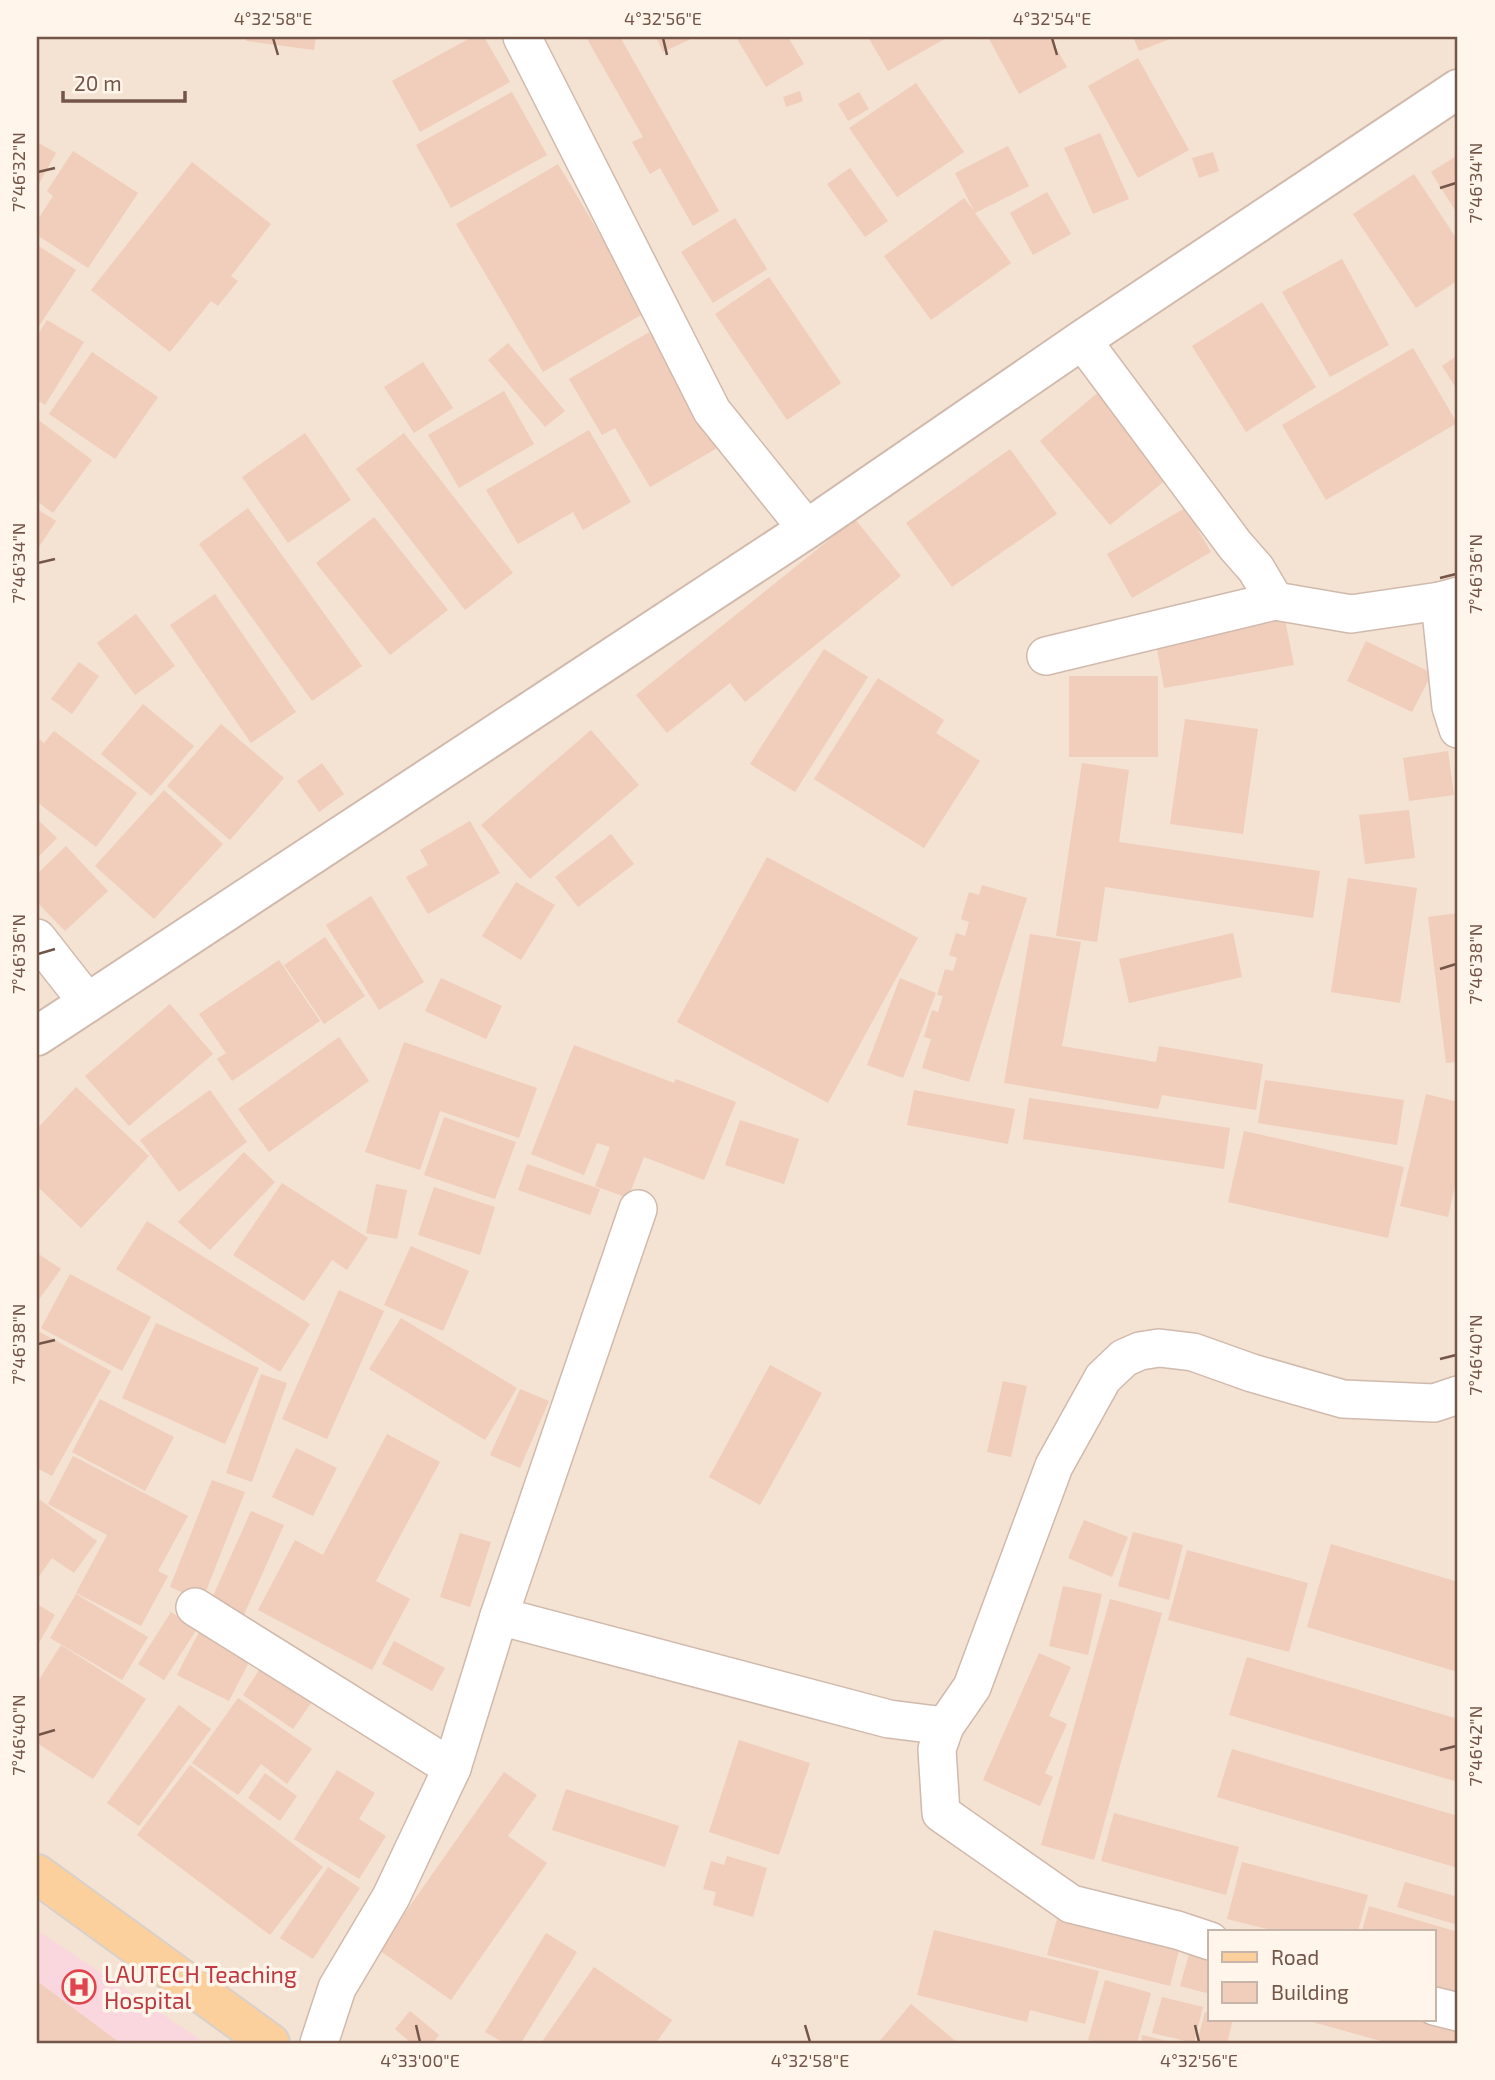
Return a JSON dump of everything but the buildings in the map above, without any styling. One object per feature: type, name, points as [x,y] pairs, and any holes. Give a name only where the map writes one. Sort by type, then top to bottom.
[{"type":"main road","points":[[37,1874],[270,2043]]},
{"type":"street","points":[[524,40],[712,411],[807,529]]},
{"type":"street","points":[[37,1036],[807,529],[1458,89]]},
{"type":"street","points":[[1082,341],[1235,545],[1256,569],[1275,601]]},
{"type":"street","points":[[1046,656],[1275,601],[1351,614],[1449,599],[1451,707],[1458,729]]},
{"type":"street","points":[[37,938],[88,1003]]},
{"type":"street","points":[[319,2043],[337,1988],[391,1897],[452,1768],[499,1616],[638,1209]]},
{"type":"street","points":[[1208,1940],[1071,1903],[941,1813],[937,1749],[945,1726],[972,1687],[1054,1466],[1103,1378],[1124,1358],[1140,1351],[1159,1348],[1194,1352],[1252,1373],[1343,1399],[1434,1403],[1458,1395]]},
{"type":"street","points":[[195,1607],[452,1768]]},
{"type":"street","points":[[499,1616],[889,1719],[945,1726]]},
{"type":"street","points":[[1436,2006],[1458,2012]]},
{"type":"shaded area","points":[[37,37],[1458,37],[1458,2043],[37,2043]]},
{"type":"shaded area","name":"LAUTECH Teaching Hospital","points":[[37,1930],[205,2043],[37,2043]]},
{"type":"place","name":"LAUTECH Teaching Hospital","points":[[79,1987]]}]
